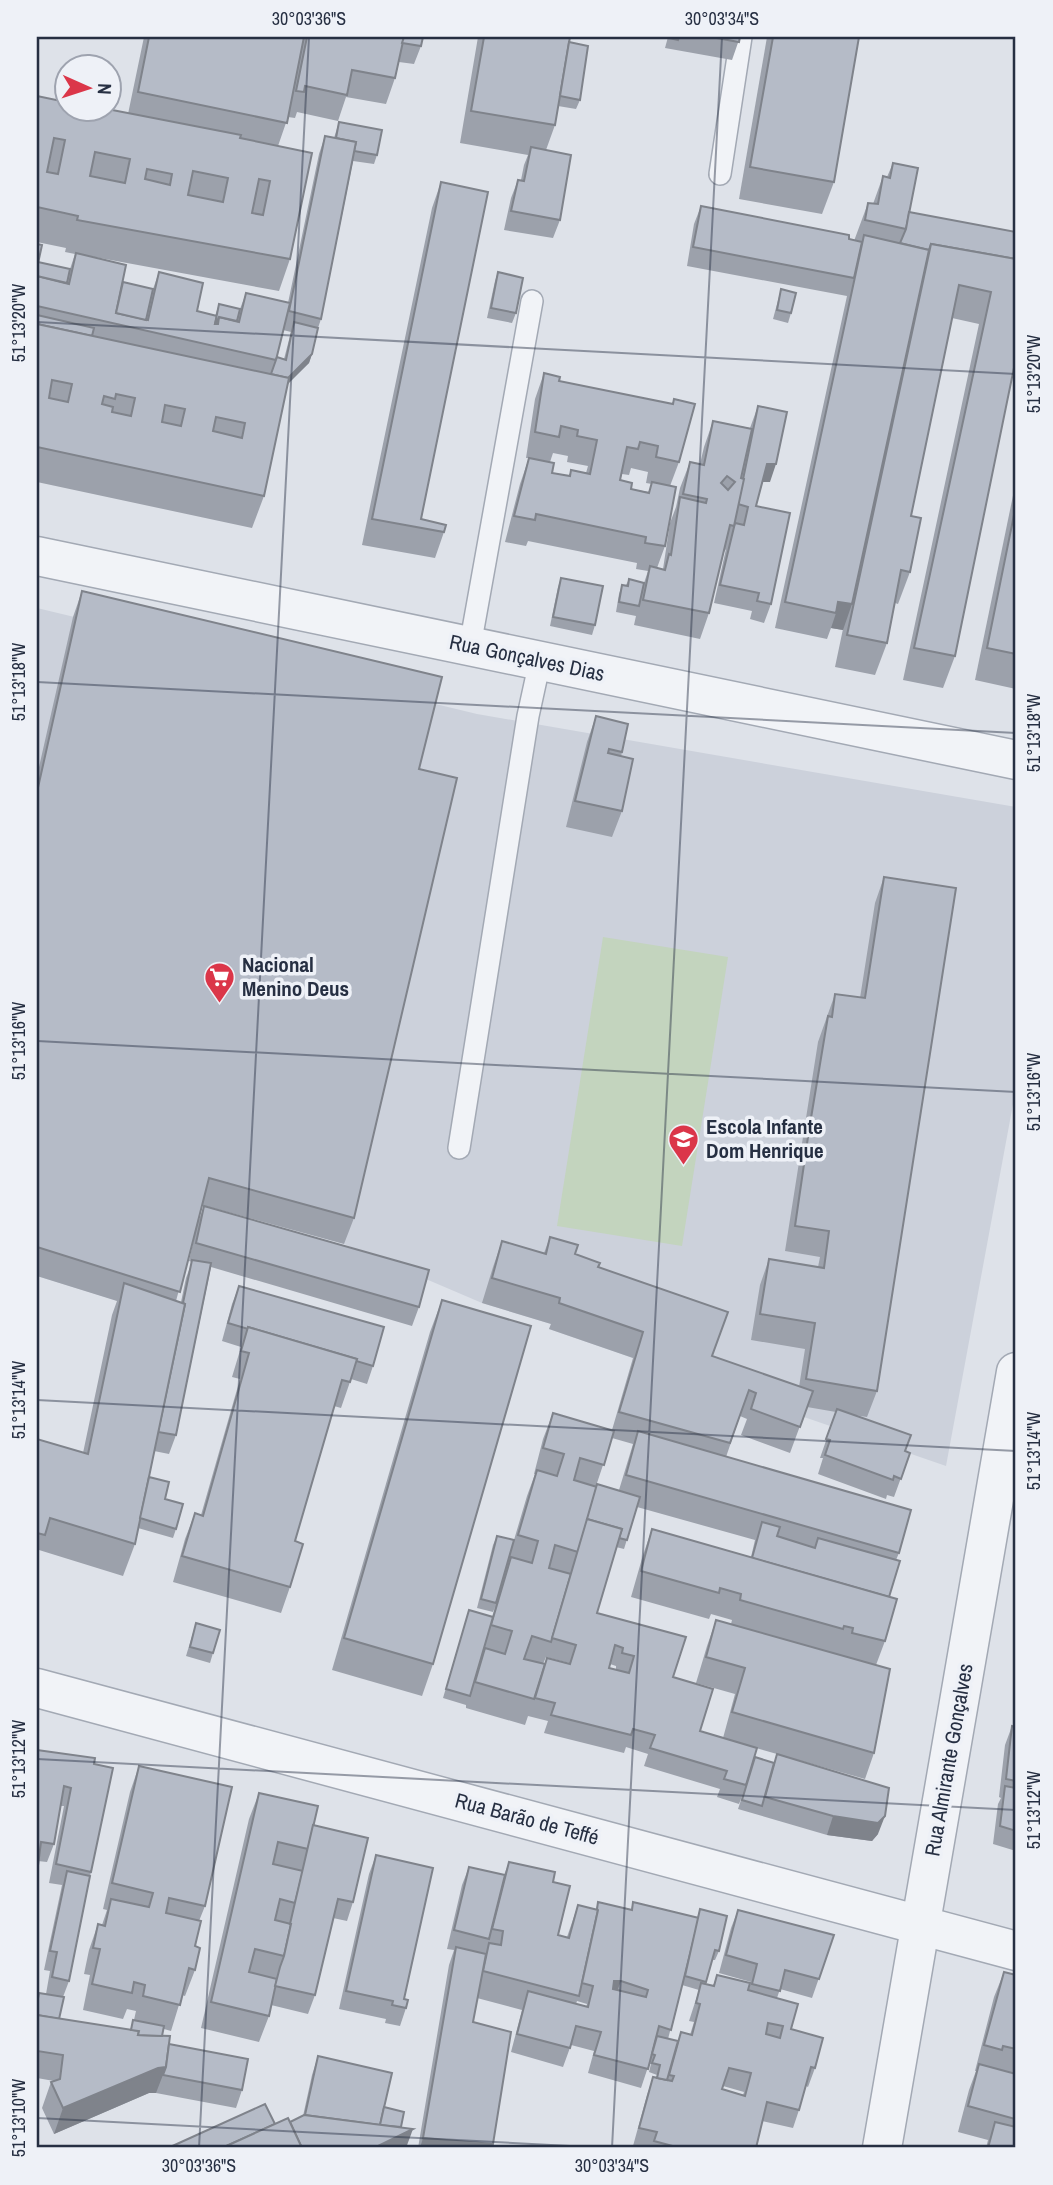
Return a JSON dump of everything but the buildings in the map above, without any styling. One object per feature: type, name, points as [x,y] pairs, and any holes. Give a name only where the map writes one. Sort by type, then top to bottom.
[{"type":"street","name":"Rua Gonçalves Dias","points":[[37,556],[1016,760]]},
{"type":"street","name":"Rua Almirante Gonçalves","points":[[882,2148],[1016,1372]]},
{"type":"street","name":"Rua Barão de Teffé","points":[[37,1688],[1016,1951]]},
{"type":"lane","points":[[720,174],[741,37]]},
{"type":"lane","points":[[470,646],[532,301]]},
{"type":"lane","points":[[459,1148],[526,729],[540,661]]},
{"type":"shaded area","name":"Escola Infante Dom Henrique","points":[[37,608],[477,714],[1016,807],[1016,1088],[946,1466],[549,1329],[551,1324],[482,1303],[344,1244],[200,1204],[170,1317],[37,1276]]},
{"type":"green space","points":[[603,937],[728,957],[682,1246],[557,1226]]},
{"type":"place","name":"Nacional Menino Deus","points":[[219,1004]]},
{"type":"place","name":"Escola Infante Dom Henrique","points":[[683,1166]]}]
